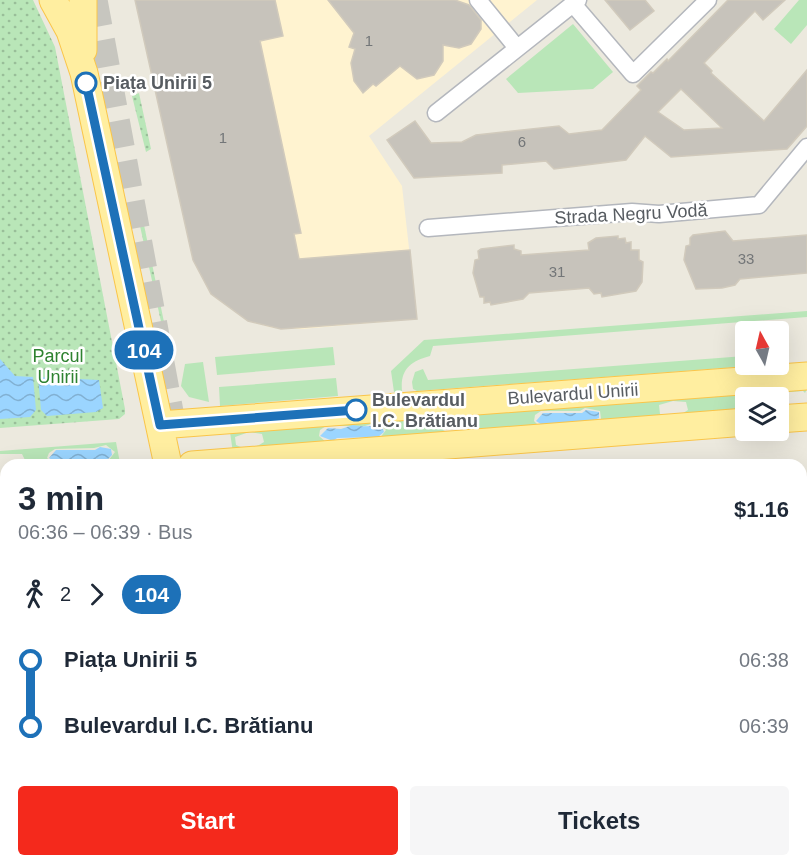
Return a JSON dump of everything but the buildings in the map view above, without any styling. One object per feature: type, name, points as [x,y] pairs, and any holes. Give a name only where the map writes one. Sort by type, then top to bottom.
[{"type":"main road","points":[[53,0],[70,31],[84,73],[167,459]]},
{"type":"main road","points":[[83,0],[84,73]]},
{"type":"main road","name":"Bulevardul Unirii","points":[[160,425],[807,376]]},
{"type":"main road","points":[[789,418],[807,417]]},
{"type":"main road","points":[[269,459],[735,423]]},
{"type":"street","points":[[478,0],[517,48]]},
{"type":"street","points":[[436,113],[575,2],[633,74],[708,0]]},
{"type":"street","name":"Strada Negru Vodă","points":[[428,228],[633,212],[660,214],[759,205],[807,147]]},
{"type":"shaded area","points":[[135,0],[537,0],[369,136],[402,186],[417,319],[302,329],[273,328],[248,321],[211,294],[193,260]]},
{"type":"green space","name":"Parcul Unirii","points":[[0,0],[33,0],[55,47],[125,409],[125,414],[119,419],[0,428]]},
{"type":"green space","points":[[799,0],[807,0],[807,25],[791,44],[774,29]]},
{"type":"green space","points":[[573,24],[613,72],[593,89],[518,93],[506,79]]},
{"type":"green space","points":[[139,93],[151,149],[146,152],[132,96]]},
{"type":"green space","points":[[144,225],[171,356],[169,358],[140,226]]},
{"type":"green space","points":[[807,311],[807,317],[433,346],[430,356],[412,364],[405,372],[402,391],[394,392],[391,371],[424,340]]},
{"type":"green space","points":[[333,347],[335,365],[217,375],[215,357]]},
{"type":"green space","points":[[735,357],[735,367],[417,391],[413,389],[412,382],[415,372],[423,369],[428,380]]},
{"type":"green space","points":[[203,362],[209,402],[189,397],[181,386],[185,364]]},
{"type":"green space","points":[[336,378],[338,396],[220,406],[219,387]]},
{"type":"green space","points":[[807,389],[805,393],[789,392]]},
{"type":"green space","points":[[735,394],[735,414],[233,453],[230,432]],"holes":[[[673,401],[686,402],[688,410],[680,415],[660,414],[659,405]],[[585,408],[600,411],[601,419],[538,425],[534,421],[535,415],[541,411],[580,411]],[[456,417],[468,418],[471,427],[454,433],[443,430],[442,422]],[[377,422],[386,430],[379,439],[339,440],[327,443],[319,436],[320,430],[326,426],[365,426]],[[249,432],[262,434],[264,442],[250,448],[240,447],[236,445],[235,437]]]},
{"type":"green space","points":[[116,442],[119,459],[110,459],[115,452],[106,445],[94,448],[55,449],[49,453],[48,459],[24,459],[22,454],[0,454],[0,451]]},
{"type":"water","points":[[0,359],[15,376],[33,377],[36,410],[30,417],[0,419]]},
{"type":"water","points":[[38,377],[99,380],[103,408],[96,412],[47,416],[41,410]]},
{"type":"water","points":[[586,410],[599,412],[599,418],[586,423],[580,421],[544,426],[536,421],[543,413],[582,413]]},
{"type":"water","points":[[353,425],[382,426],[384,432],[378,437],[337,438],[333,441],[320,436],[328,428],[341,429]]},
{"type":"water","points":[[100,447],[111,449],[112,455],[108,459],[49,458],[56,450],[95,450]]},
{"type":"tunnel","points":[[94,0],[173,428]]},
{"type":"bus line","name":"104","points":[[86,83],[160,425],[356,410]]},
{"type":"place","name":"Piața Unirii 5","points":[[86,83]]},
{"type":"place","name":"Bulevardul I.C. Brătianu","points":[[356,410]]}]
